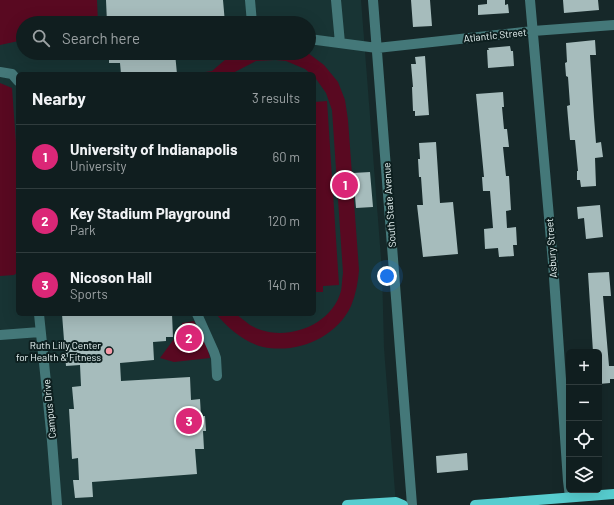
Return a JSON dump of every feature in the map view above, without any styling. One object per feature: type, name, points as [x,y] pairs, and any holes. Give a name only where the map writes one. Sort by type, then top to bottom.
[{"type":"main road","points":[[475,505],[614,494]]},
{"type":"main road","points":[[347,505],[396,502],[403,505]]},
{"type":"street","points":[[250,0],[251,16]]},
{"type":"street","points":[[336,0],[340,43]]},
{"type":"street","name":"South State Avenue","points":[[373,0],[412,505]]},
{"type":"street","name":"Asbury Street","points":[[530,0],[541,117],[570,497]]},
{"type":"street","name":"Atlantic Street","points":[[316,40],[377,48],[533,31],[614,25]]},
{"type":"street","points":[[0,72],[12,74],[16,79]]},
{"type":"street","name":"Campus Drive","points":[[39,316],[57,505]]},
{"type":"street","points":[[198,316],[216,358],[217,376]]},
{"type":"street","points":[[0,335],[40,332]]},
{"type":"shaded area","points":[[0,0],[361,0],[382,271],[384,348],[396,505],[0,505]]},
{"type":"shaded area","points":[[0,0],[97,0],[98,16],[16,16],[16,42],[0,45]]},
{"type":"shaded area","points":[[316,59],[324,65],[338,82],[345,100],[348,120],[359,270],[351,306],[336,327],[326,335],[302,346],[276,349],[263,347],[249,342],[226,325],[218,316],[239,316],[250,325],[273,333],[297,331],[309,327],[329,312],[336,303],[341,291],[343,273],[332,110],[326,93],[316,79],[316,72],[309,72],[286,61],[275,60]]},
{"type":"shaded area","points":[[225,60],[275,60],[256,61],[235,72],[205,72],[212,71]]},
{"type":"shaded area","points":[[0,83],[12,88],[16,143],[16,274],[0,276]]},
{"type":"shaded area","points":[[327,101],[339,285],[323,286],[323,292],[316,292],[316,102]]},
{"type":"shaded area","points":[[194,321],[207,347],[210,358],[174,362],[160,358],[182,328],[182,323]]},
{"type":"building","points":[[106,0],[223,0],[224,16],[107,16]]},
{"type":"building","points":[[411,0],[430,0],[432,26],[413,27]]},
{"type":"building","points":[[487,0],[505,0],[505,5],[508,4],[509,13],[478,15],[478,5],[487,4]]},
{"type":"building","points":[[563,0],[598,0],[599,10],[564,13]]},
{"type":"building","points":[[595,40],[596,55],[590,55],[594,117],[596,143],[601,142],[603,157],[595,158],[596,186],[581,187],[580,180],[577,180],[578,171],[575,140],[570,140],[567,106],[570,105],[568,77],[566,76],[565,63],[567,62],[566,43]]},
{"type":"building","points":[[510,46],[511,51],[513,51],[514,66],[488,68],[488,48]]},
{"type":"building","points":[[425,56],[429,115],[415,116],[415,111],[413,111],[411,64],[416,64],[415,57]]},
{"type":"building","points":[[109,60],[176,60],[177,72],[121,72],[120,63],[109,63]]},
{"type":"building","points":[[503,92],[504,107],[502,107],[504,129],[507,129],[509,147],[503,147],[506,176],[509,176],[511,210],[506,211],[507,228],[516,227],[517,245],[513,245],[514,256],[499,257],[498,248],[485,249],[484,229],[493,228],[490,191],[483,191],[482,177],[484,177],[476,94]]},
{"type":"building","points":[[436,142],[440,203],[453,202],[458,254],[423,257],[417,205],[423,205],[421,177],[419,177],[419,143]]},
{"type":"building","points":[[370,172],[373,207],[356,208],[353,173]]},
{"type":"building","points":[[600,205],[603,237],[586,239],[584,218],[578,219],[577,207]]},
{"type":"building","points":[[609,272],[611,296],[603,296],[609,366],[614,366],[614,379],[610,379],[610,383],[602,384],[602,349],[593,349],[588,273]]},
{"type":"building","points":[[62,316],[172,316],[173,337],[166,337],[166,341],[153,342],[154,360],[120,363],[121,381],[190,377],[191,400],[200,399],[201,416],[205,416],[206,431],[203,431],[204,449],[195,449],[197,474],[92,482],[93,497],[75,498],[73,480],[79,480],[78,458],[72,459],[69,409],[74,409],[72,387],[81,386],[80,365],[66,366]]},
{"type":"building","points":[[467,453],[468,470],[437,473],[436,456]]},
{"type":"place","name":"University of Indianapolis","points":[[345,185]]},
{"type":"place","name":"Key Stadium Playground","points":[[189,338]]},
{"type":"place","name":"Ruth Lilly Center for Health & Fitness","points":[[109,351]]},
{"type":"place","name":"Nicoson Hall","points":[[189,421]]}]
